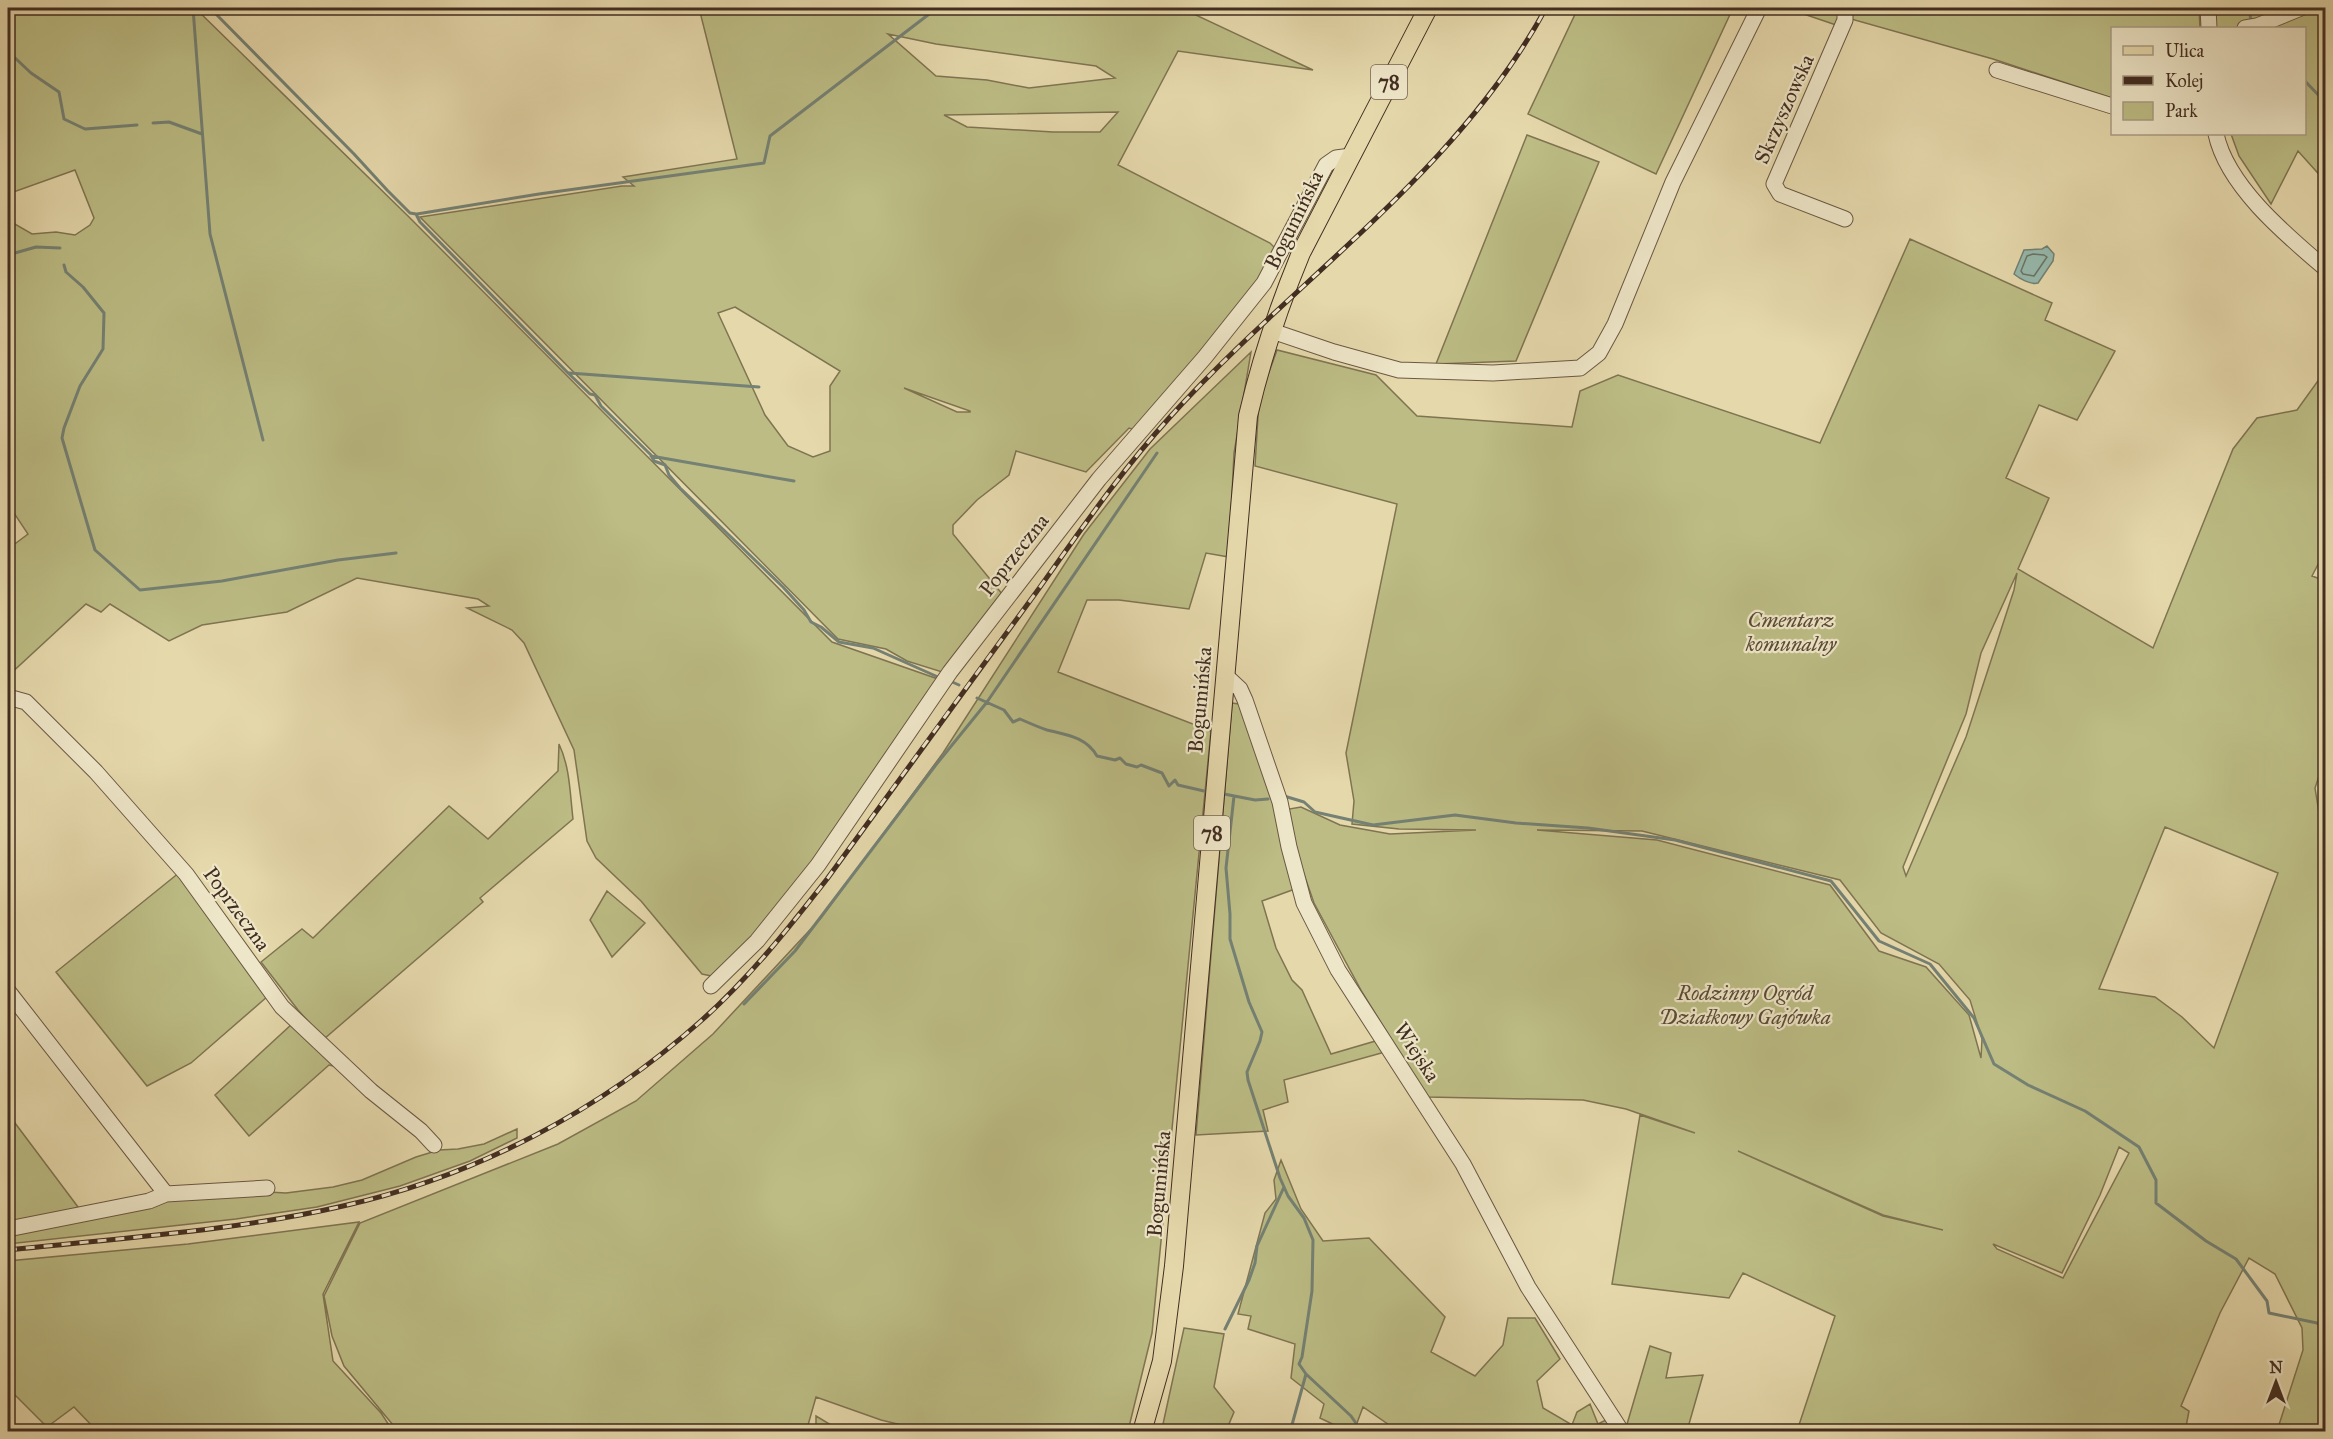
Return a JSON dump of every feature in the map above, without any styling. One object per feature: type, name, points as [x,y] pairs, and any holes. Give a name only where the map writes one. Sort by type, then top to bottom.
[{"type":"main road","name":"Bogumińska","points":[[1142,1431],[1162,1361],[1174,1266],[1248,416],[1257,377],[1301,253],[1428,8]]},
{"type":"street","points":[[1272,331],[1334,352],[1399,370],[1493,373],[1580,368],[1599,353],[1615,324],[1673,182],[1759,8]]},
{"type":"street","name":"Skrzyszowska","points":[[1845,8],[1845,20],[1774,184],[1779,194],[1845,219]]},
{"type":"street","points":[[2208,8],[2209,27]]},
{"type":"street","points":[[2251,27],[2301,8]]},
{"type":"street","points":[[1997,70],[2111,106]]},
{"type":"street","points":[[2212,135],[2234,174],[2263,212],[2325,269]]},
{"type":"street","name":"Poprzeczna","points":[[711,986],[757,941],[818,865],[950,672],[1099,479],[1205,357],[1264,283],[1326,165],[1336,158],[1351,156]]},
{"type":"street","name":"Wiejska","points":[[1225,675],[1240,689],[1245,700],[1280,802],[1289,848],[1304,903],[1320,936],[1338,970],[1463,1164],[1528,1287],[1622,1431]]},
{"type":"street","name":"Poprzeczna","points":[[8,697],[26,702],[96,772],[186,874],[282,1007],[371,1091],[421,1131],[434,1145]]},
{"type":"street","points":[[8,991],[166,1194]]},
{"type":"street","points":[[8,1229],[149,1201],[166,1194],[267,1188]]},
{"type":"green space","points":[[8,8],[195,8],[408,216],[832,642],[938,679],[828,843],[765,927],[716,977],[702,974],[641,901],[596,858],[587,841],[574,750],[524,643],[512,630],[467,608],[489,606],[478,599],[357,578],[287,612],[202,625],[169,641],[110,604],[101,612],[86,604],[8,676],[8,549],[28,534],[8,504],[8,220],[32,234],[56,232],[75,235],[90,225],[94,218],[75,170],[8,194]]},
{"type":"green space","points":[[699,8],[1181,8],[1313,70],[1178,51],[1118,165],[1270,243],[1279,252],[1206,347],[1135,430],[1129,428],[1086,472],[1016,451],[1009,475],[977,500],[953,525],[953,534],[1003,595],[942,672],[907,661],[886,649],[838,639],[420,217],[634,186],[623,177],[737,159]],"holes":[[[888,34],[936,44],[1096,66],[1115,78],[1029,88],[987,80],[936,76]],[[1118,112],[1100,132],[967,127],[944,115]],[[735,307],[840,371],[830,386],[830,451],[813,457],[788,446],[765,415],[718,313]],[[904,388],[970,411],[957,412]]]},
{"type":"green space","points":[[1578,8],[1733,8],[1656,174],[1528,114]]},
{"type":"green space","points":[[1786,8],[1842,8],[1839,26]]},
{"type":"green space","points":[[1851,8],[2199,8],[2200,27],[2111,27],[2111,98],[1993,59],[1851,19]]},
{"type":"green space","points":[[2213,8],[2325,8],[2325,181],[2298,151],[2271,204],[2239,156],[2231,135],[2306,135],[2306,27],[2216,27]]},
{"type":"green space","points":[[1527,135],[1599,162],[1516,361],[1436,364]]},
{"type":"green space","points":[[1910,239],[2052,303],[2045,320],[2115,351],[2077,420],[2039,405],[2006,478],[2049,498],[2018,569],[2153,648],[2233,449],[2257,418],[2297,410],[2325,371],[2325,551],[2312,576],[2326,581],[2326,755],[2315,788],[2322,831],[2326,832],[2325,1431],[2277,1431],[2303,1350],[2302,1328],[2275,1274],[2249,1258],[2220,1313],[2181,1406],[2189,1411],[2185,1432],[1797,1431],[1835,1316],[1743,1273],[1729,1298],[1612,1284],[1640,1115],[1695,1133],[1626,1109],[1583,1100],[1427,1097],[1362,992],[1314,903],[1298,857],[1289,809],[1301,807],[1340,825],[1390,834],[1476,830],[1399,829],[1352,824],[1354,801],[1346,753],[1397,504],[1255,466],[1259,400],[1277,350],[1376,375],[1417,416],[1572,427],[1580,391],[1618,375],[1820,443]],"holes":[[[2017,573],[2014,590],[1966,737],[1906,876],[1903,867],[1966,714],[1981,653]],[[2165,827],[2278,873],[2214,1048],[2182,1017],[2155,997],[2099,989]],[[1537,830],[1642,831],[1840,880],[1881,933],[1939,964],[1970,1000],[1982,1039],[1981,1058],[1969,1015],[1926,967],[1879,951],[1830,885],[1657,840]],[[2119,1147],[2129,1153],[2063,1278],[1997,1249],[1993,1244],[2062,1273],[2100,1195]],[[1738,1151],[1883,1215],[1943,1230],[1883,1216]]]},
{"type":"green space","points":[[1251,352],[1234,453],[1229,557],[1206,553],[1189,609],[1119,600],[1087,600],[1058,672],[1211,731],[1152,1333],[1128,1431],[926,1431],[881,1420],[816,1397],[808,1425],[809,1431],[398,1431],[344,1366],[332,1336],[324,1296],[360,1223],[558,1144],[636,1101],[713,1034],[821,918],[943,753],[1084,534],[1150,449]]},
{"type":"green space","points":[[1232,703],[1239,704],[1263,766],[1295,889],[1262,901],[1276,948],[1292,980],[1302,990],[1331,1054],[1379,1040],[1385,1052],[1284,1080],[1288,1102],[1263,1110],[1268,1131],[1196,1135]]},
{"type":"green space","points":[[559,744],[567,771],[573,819],[480,898],[483,902],[324,1039],[261,962],[302,929],[313,938],[449,806],[488,839],[558,771]]},
{"type":"green space","points":[[180,872],[268,996],[191,1063],[147,1086],[56,972]]},
{"type":"green space","points":[[607,891],[645,923],[612,957],[590,920]]},
{"type":"green space","points":[[292,1024],[342,1068],[329,1065],[249,1136],[215,1095]]},
{"type":"green space","points":[[8,1111],[15,1123],[81,1211],[8,1222]]},
{"type":"green space","points":[[517,1129],[517,1138],[470,1161],[400,1186],[317,1207],[236,1219],[8,1244],[8,1232],[166,1198],[251,1191],[286,1193],[333,1187],[362,1180],[416,1157],[439,1150],[484,1144]]},
{"type":"green space","points":[[1281,1160],[1301,1209],[1323,1241],[1369,1238],[1445,1317],[1431,1352],[1475,1376],[1503,1345],[1508,1318],[1535,1318],[1560,1359],[1537,1381],[1543,1408],[1572,1425],[1577,1412],[1590,1404],[1598,1424],[1608,1419],[1615,1431],[1398,1431],[1363,1407],[1354,1431],[1347,1431],[1320,1418],[1324,1404],[1291,1378],[1295,1344],[1248,1329],[1251,1316],[1238,1314],[1265,1213],[1276,1199],[1274,1180]]},
{"type":"green space","points":[[359,1222],[323,1294],[333,1361],[381,1413],[393,1431],[97,1431],[74,1407],[47,1427],[8,1388],[8,1261],[188,1244]]},
{"type":"green space","points":[[1184,1328],[1224,1334],[1214,1387],[1234,1412],[1226,1431],[1186,1431],[1163,1424]]},
{"type":"green space","points":[[1650,1346],[1671,1353],[1666,1378],[1703,1375],[1687,1431],[1625,1431]]},
{"type":"green space","points":[[816,1416],[841,1431],[816,1431]]},
{"type":"water","points":[[2047,246],[2054,254],[2053,261],[2038,283],[2026,281],[2014,274],[2024,250],[2042,249]]},
{"type":"waterway","points":[[193,8],[210,234],[263,440]]},
{"type":"waterway","points":[[210,8],[387,190],[410,213],[416,214],[420,222],[568,373],[590,394],[595,395],[601,406],[651,455],[654,461],[665,465],[669,475],[680,488],[783,587],[804,610],[811,622],[839,642],[873,648],[938,677]]},
{"type":"waterway","points":[[417,214],[539,194],[764,163],[770,136],[937,8]]},
{"type":"waterway","points":[[2249,8],[2251,21]]},
{"type":"waterway","points":[[8,56],[13,56],[31,73],[59,92],[64,119],[85,129],[137,125]]},
{"type":"waterway","points":[[2306,82],[2326,103]]},
{"type":"waterway","points":[[153,123],[169,122],[202,134]]},
{"type":"waterway","points":[[8,255],[36,247],[60,248]]},
{"type":"waterway","points":[[64,265],[66,272],[83,287],[104,313],[103,349],[80,386],[62,438],[95,550],[140,590],[222,581],[338,560],[396,553]]},
{"type":"waterway","points":[[569,373],[759,387]]},
{"type":"waterway","points":[[744,1004],[795,951],[935,766],[987,702],[1157,453]]},
{"type":"waterway","points":[[651,456],[794,481]]},
{"type":"waterway","points":[[950,681],[959,685]]},
{"type":"waterway","points":[[977,698],[1004,710],[1013,722],[1020,719],[1047,730],[1069,735],[1082,741],[1097,756],[1115,760],[1120,758],[1126,764],[1137,767],[1141,765],[1162,773],[1169,786],[1175,780],[1178,785],[1204,791]]},
{"type":"waterway","points":[[1224,794],[1255,800],[1268,799]]},
{"type":"waterway","points":[[1234,796],[1226,868],[1230,939],[1249,1002],[1262,1032],[1247,1072],[1248,1080],[1280,1178],[1288,1196],[1304,1218],[1313,1240],[1312,1291],[1299,1364],[1306,1374],[1290,1432]]},
{"type":"waterway","points":[[1284,796],[1304,802],[1315,812],[1373,825],[1455,815],[1516,823],[1588,828],[1675,840],[1831,881],[1879,941],[1930,964],[1974,1018],[1994,1064],[2028,1085],[2085,1111],[2139,1147],[2156,1180],[2156,1203],[2206,1241],[2236,1259],[2267,1301],[2269,1313],[2317,1323],[2326,1330]]},
{"type":"waterway","points":[[1225,1329],[1249,1280],[1255,1263],[1257,1246],[1284,1187]]},
{"type":"waterway","points":[[1306,1374],[1351,1416],[1362,1432]]},
{"type":"railway","points":[[8,1250],[261,1222],[343,1206],[392,1193],[441,1177],[534,1136],[579,1111],[663,1053],[736,987],[812,898],[1134,459],[1218,367],[1371,223],[1467,123],[1509,68],[1546,8]]},
{"type":"park label","name":"Cmentarz komunalny","points":[[1791,632]]},
{"type":"park label","name":"Rodzinny Ogród Działkowy Gajówka","points":[[1745,1005]]}]
